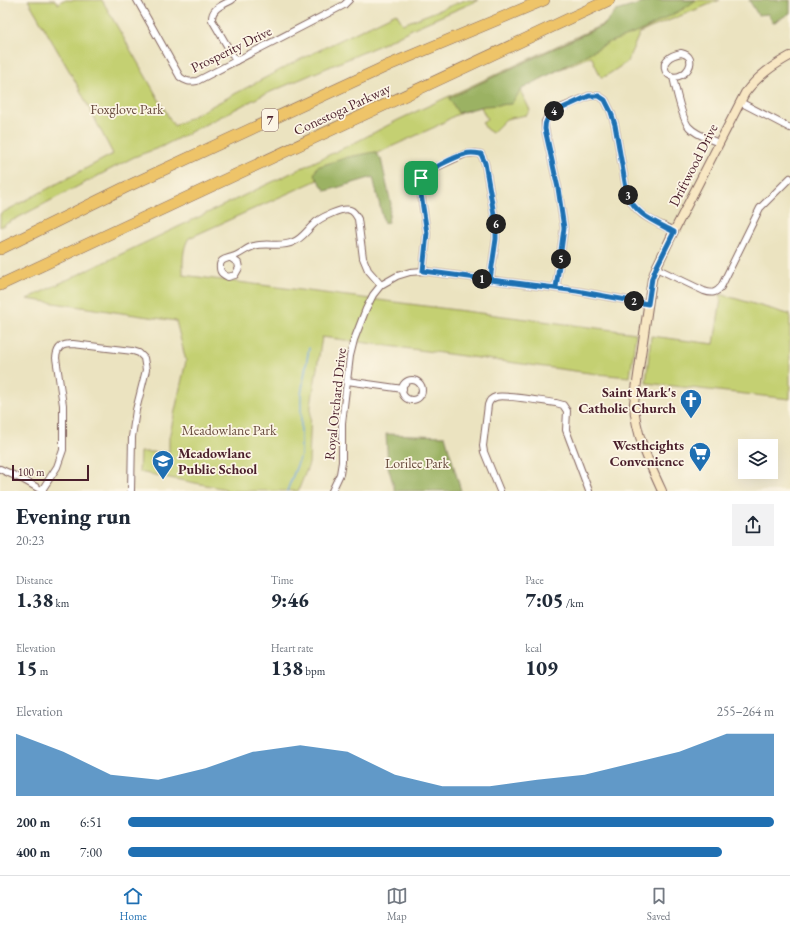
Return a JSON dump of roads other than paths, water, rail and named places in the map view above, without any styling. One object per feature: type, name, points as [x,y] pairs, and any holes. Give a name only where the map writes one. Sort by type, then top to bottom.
[{"type":"highway","name":"Conestoga Parkway","points":[[0,249],[124,188],[389,65],[544,0]]},
{"type":"highway","name":"Conestoga Parkway","points":[[0,285],[609,0]]},
{"type":"street","name":"Prosperity Drive","points":[[137,0],[180,77],[185,81],[190,82],[197,81],[236,61],[344,5],[349,0]]},
{"type":"street","points":[[232,0],[216,8],[212,16],[212,20],[236,61]]},
{"type":"street","points":[[681,53],[687,56],[690,61],[687,72],[673,76],[666,72],[664,68],[666,60],[681,53]]},
{"type":"street","name":"Driftwood Drive","points":[[662,491],[637,430],[634,403],[652,278],[745,93],[758,78],[790,56]]},
{"type":"street","points":[[673,76],[687,126],[719,143]]},
{"type":"street","points":[[556,288],[564,228],[558,188],[545,129],[545,122],[547,118],[554,112],[589,96],[599,96],[605,100],[615,125],[627,194],[632,204],[644,216],[674,232]]},
{"type":"street","points":[[740,102],[790,128]]},
{"type":"street","points":[[423,271],[427,233],[420,188],[421,178],[428,171],[466,154],[475,153],[481,154],[485,163],[496,226],[496,239],[490,280]]},
{"type":"street","points":[[656,268],[704,292],[711,293],[717,291],[721,287],[760,208],[790,178]]},
{"type":"street","points":[[231,258],[254,246],[283,245],[292,243],[302,237],[317,221],[346,209],[355,213],[358,218],[363,258],[368,270],[380,285],[397,276],[410,272],[423,271],[577,291],[648,304]]},
{"type":"street","name":"Royal Orchard Drive","points":[[332,491],[340,474],[342,462],[342,423],[354,340],[366,308],[380,285]]},
{"type":"street","points":[[0,470],[22,479],[42,491],[57,468],[63,450],[63,405],[56,358],[56,352],[59,347],[64,344],[73,344],[133,351],[139,353],[144,358],[146,370],[136,410],[132,437],[131,491]]},
{"type":"street","points":[[347,381],[402,389]]},
{"type":"street","points":[[500,491],[483,446],[489,402],[494,397],[503,396],[556,403],[563,405],[566,408],[568,414],[566,430],[589,491]]},
{"type":"waterway","points":[[287,491],[301,455],[301,395],[309,348]]},
{"type":"place","name":"Saint Mark's Catholic Church","points":[[691,420]]},
{"type":"place","name":"Westheights Convenience","points":[[700,472]]},
{"type":"place","name":"Meadowlane Public School","points":[[163,480]]},
{"type":"park label","name":"Foxglove Park","points":[[127,109]]},
{"type":"park label","name":"Meadowlane Park","points":[[229,430]]},
{"type":"park label","name":"Lorilee Park","points":[[417,463]]}]
